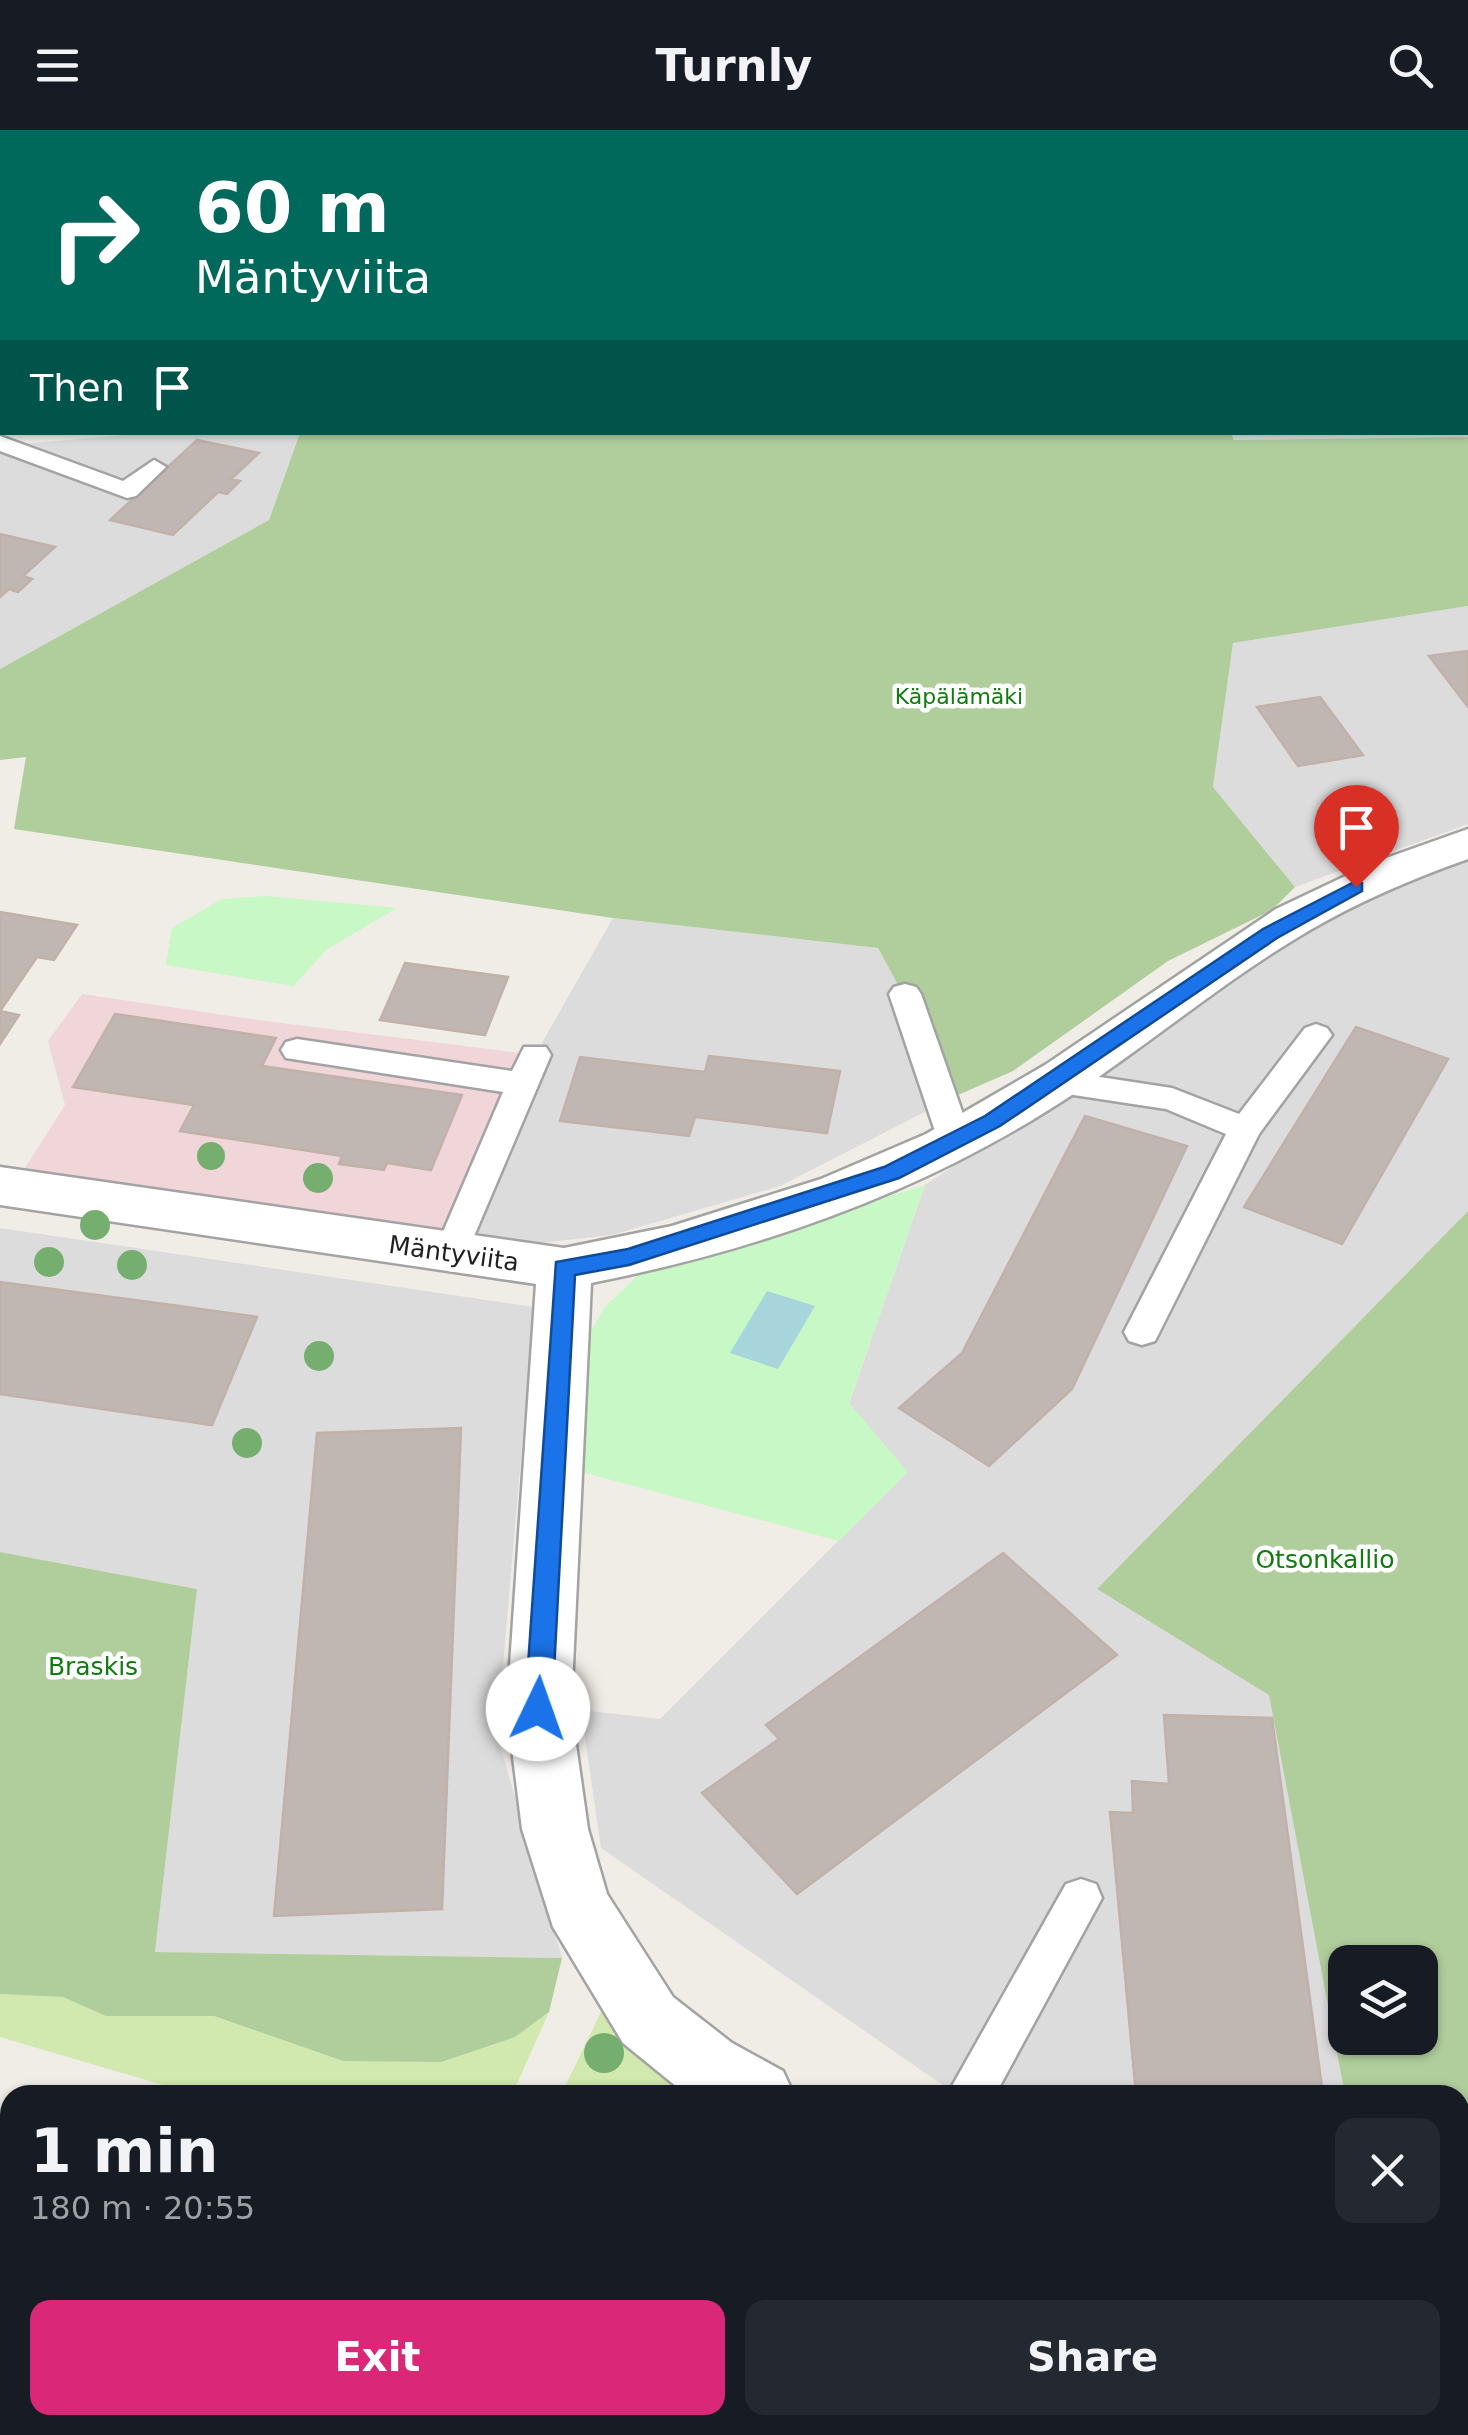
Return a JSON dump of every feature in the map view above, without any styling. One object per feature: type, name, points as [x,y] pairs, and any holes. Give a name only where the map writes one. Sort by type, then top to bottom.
[{"type":"street","name":"Mäntyviita","points":[[0,1186],[564,1268],[629,1257],[849,1189],[955,1140],[1054,1081],[1316,907],[1378,876],[1468,843]]},
{"type":"street","points":[[564,1268],[538,1709],[555,1829],[577,1905],[648,2020],[707,2067],[740,2085]]},
{"type":"lane","points":[[0,443],[127,492],[154,468]]},
{"type":"lane","points":[[904,994],[955,1140]]},
{"type":"lane","points":[[1142,1332],[1244,1129],[1316,1035]]},
{"type":"lane","points":[[297,1050],[528,1069],[451,1254]]},
{"type":"lane","points":[[1054,1081],[1172,1099],[1244,1129]]},
{"type":"lane","points":[[976,2085],[1081,1898]]},
{"type":"shaded area","points":[[125,435],[299,435],[269,520],[0,669],[0,446]]},
{"type":"shaded area","points":[[1231,435],[1468,435],[1468,437],[1234,440]]},
{"type":"shaded area","points":[[1468,606],[1468,824],[1295,887],[1213,787],[1233,643]]},
{"type":"shaded area","points":[[1468,856],[1468,1211],[1097,1589],[1269,1694],[1328,2005],[1328,2055],[1337,2055],[1343,2085],[943,2085],[601,1848],[581,1710],[660,1719],[907,1472],[849,1404],[925,1185],[1329,914]]},
{"type":"shaded area","points":[[613,918],[878,948],[958,1095],[780,1186],[612,1235],[451,1253],[535,1055]]},
{"type":"shaded area","points":[[82,994],[535,1055],[451,1253],[13,1187],[65,1105],[48,1041]]},
{"type":"shaded area","points":[[0,1228],[534,1307],[497,1735],[562,1958],[155,1952],[197,1589],[0,1552]]},
{"type":"green space","name":"Käpälämäki","points":[[299,435],[1232,435],[1234,440],[1468,437],[1468,606],[1233,643],[1213,787],[1295,887],[1272,910],[1168,961],[1013,1071],[958,1095],[878,948],[613,918],[14,829],[26,757],[0,760],[0,669],[269,520]]},
{"type":"green space","points":[[266,896],[397,908],[326,950],[294,986],[166,965],[172,928],[222,899]]},
{"type":"green space","points":[[925,1185],[849,1403],[908,1472],[839,1541],[578,1471],[589,1336],[604,1308],[640,1273]]},
{"type":"green space","name":"Otsonkallio","points":[[1468,1211],[1468,2085],[1343,2085],[1337,2055],[1438,2055],[1438,1945],[1328,1945],[1328,2006],[1269,1695],[1097,1589]]},
{"type":"green space","name":"Braskis","points":[[0,1552],[197,1589],[155,1952],[562,1958],[549,2012],[515,2037],[441,2062],[343,2061],[214,2016],[106,2016],[63,1997],[0,1994]]},
{"type":"green space","points":[[0,1994],[63,1997],[107,2016],[214,2016],[343,2061],[515,2037],[549,2012],[516,2085],[163,2085],[0,2037]]},
{"type":"green space","points":[[601,2012],[699,2085],[566,2085]]},
{"type":"water","points":[[767,1291],[815,1306],[778,1369],[730,1353]]},
{"type":"building","points":[[197,440],[259,453],[231,479],[240,481],[227,494],[218,492],[173,535],[110,520]]},
{"type":"building","points":[[0,534],[55,547],[23,576],[32,579],[18,592],[9,589],[0,597]]},
{"type":"building","points":[[1468,651],[1468,707],[1429,656]]},
{"type":"building","points":[[1320,697],[1363,755],[1298,766],[1257,707]]},
{"type":"building","points":[[0,912],[77,925],[54,960],[37,957],[0,1011]]},
{"type":"building","points":[[405,963],[508,977],[485,1035],[380,1020]]},
{"type":"building","points":[[0,1011],[19,1015],[0,1044]]},
{"type":"building","points":[[115,1014],[276,1038],[262,1066],[462,1095],[431,1170],[387,1163],[384,1170],[339,1164],[342,1156],[180,1131],[194,1105],[73,1087]]},
{"type":"building","points":[[1356,1027],[1448,1059],[1342,1244],[1244,1207]]},
{"type":"building","points":[[709,1056],[840,1071],[827,1133],[695,1117],[689,1136],[560,1121],[580,1057],[705,1072]]},
{"type":"building","points":[[1085,1116],[1187,1146],[1072,1389],[989,1466],[899,1408],[962,1353]]},
{"type":"building","points":[[0,1282],[257,1317],[212,1425],[0,1394]]},
{"type":"building","points":[[461,1428],[442,1909],[274,1916],[317,1433]]},
{"type":"building","points":[[1003,1553],[1117,1655],[797,1894],[702,1793],[779,1739],[766,1725]]},
{"type":"building","points":[[1164,1715],[1272,1718],[1322,2085],[1135,2085],[1110,1812],[1133,1813],[1132,1781],[1169,1784]]},
{"type":"route","points":[[538,1709],[564,1268],[629,1257],[892,1172],[992,1121],[1270,934],[1356,887]]}]
